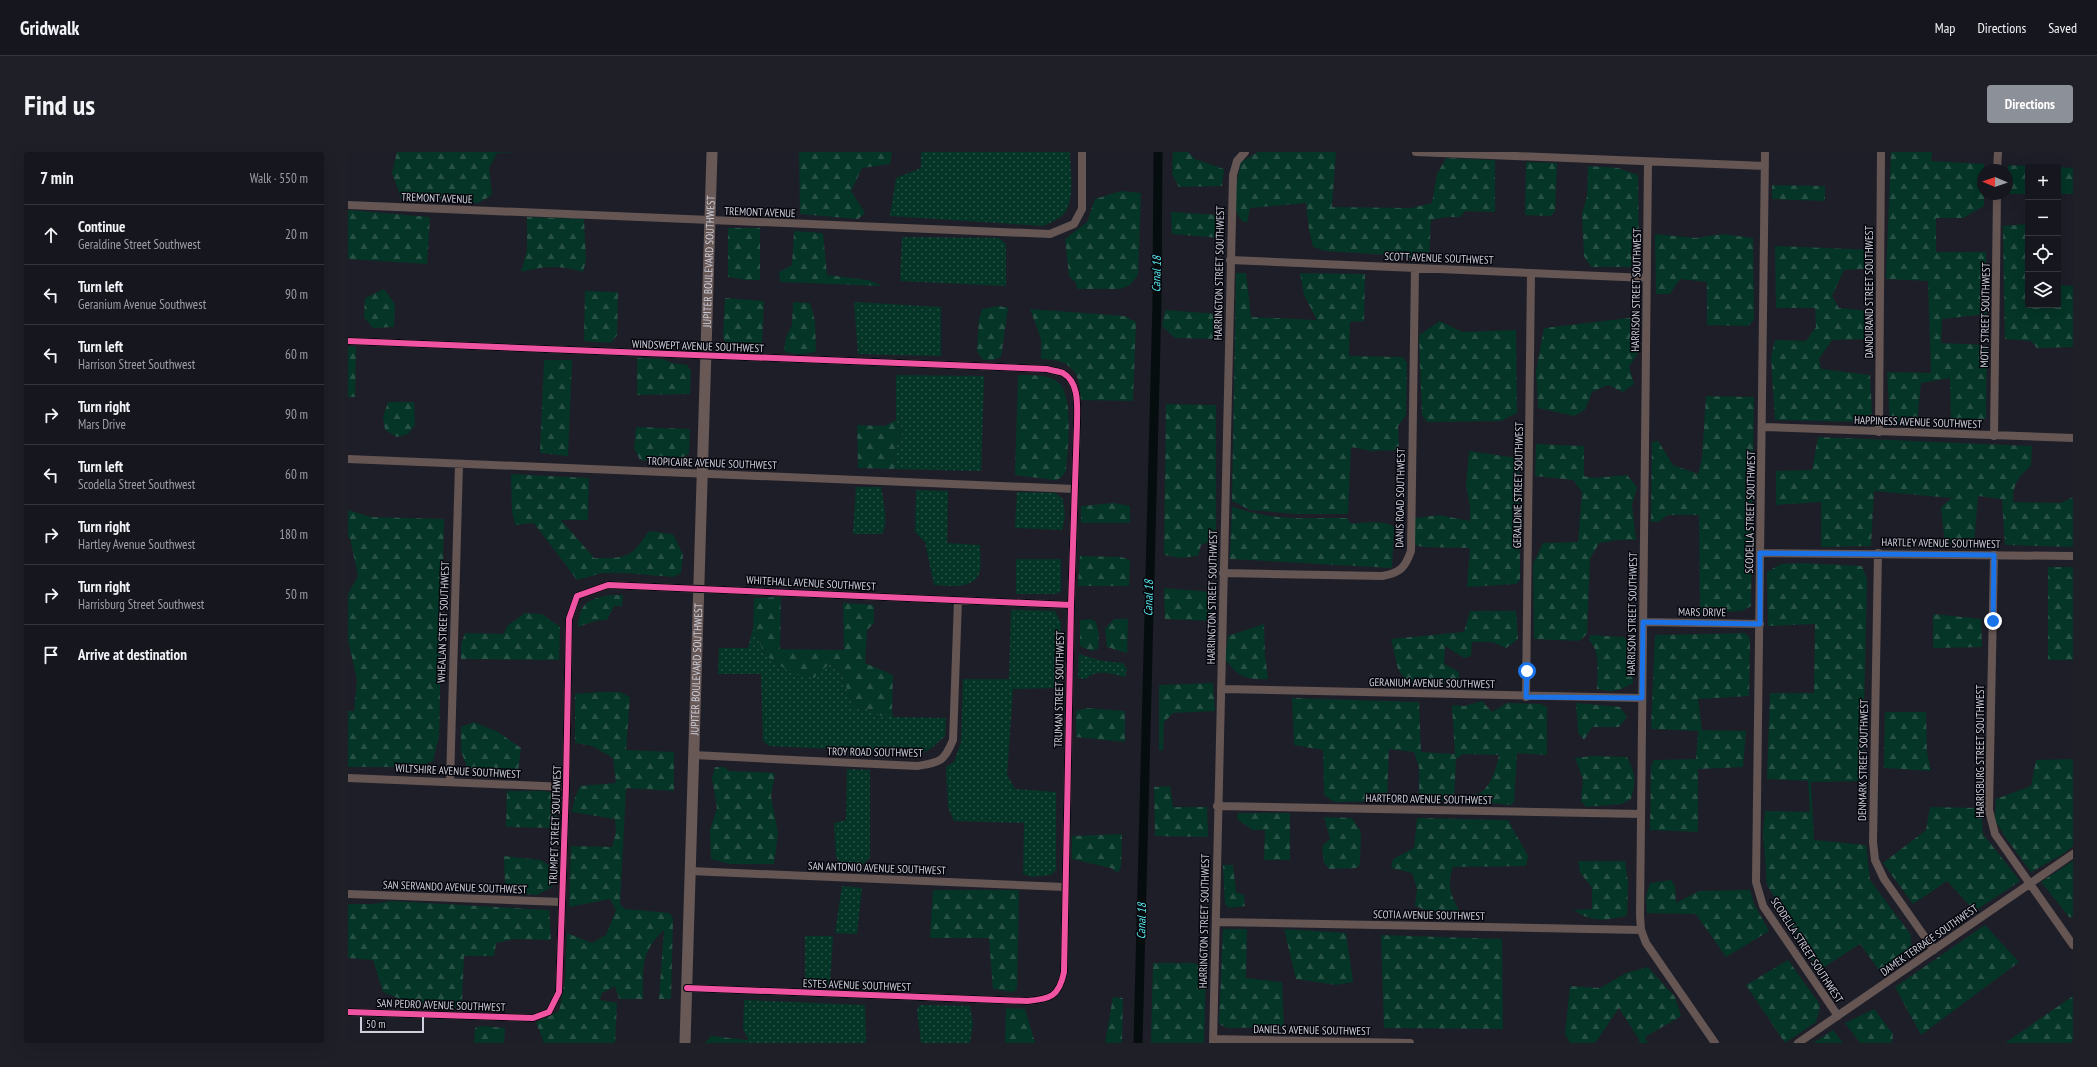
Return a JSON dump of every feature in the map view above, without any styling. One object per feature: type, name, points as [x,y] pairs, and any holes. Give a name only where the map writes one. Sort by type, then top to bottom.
[{"type":"street","name":"JUPITER BOULEVARD SOUTHWEST","points":[[685,1043],[712,152]]},
{"type":"street","name":"TREMONT AVENUE","points":[[348,205],[1050,234],[1074,224],[1082,209],[1082,152]]},
{"type":"street","points":[[1416,152],[1765,166]]},
{"type":"street","name":"SCODELLA STREET SOUTHWEST","points":[[1765,152],[1763,427],[1756,882],[1763,906],[1838,1016]]},
{"type":"street","name":"DANDURAND STREET SOUTHWEST","points":[[1879,432],[1881,152]]},
{"type":"street","points":[[1997,164],[1998,152]]},
{"type":"street","name":"HARRINGTON STREET SOUTHWEST","points":[[1213,1041],[1230,260],[1233,175],[1237,161],[1244,153]]},
{"type":"street","name":"HARRISON STREET SOUTHWEST","points":[[1648,162],[1640,814],[1641,930],[1646,943],[1715,1043]]},
{"type":"street","name":"MOTT STREET SOUTHWEST","points":[[1994,436],[1997,200]]},
{"type":"street","name":"SCOTT AVENUE SOUTHWEST","points":[[1230,260],[1647,278]]},
{"type":"street","name":"DANIS ROAD SOUTHWEST","points":[[1223,573],[1382,576],[1394,574],[1406,565],[1411,550],[1415,268]]},
{"type":"street","name":"GERALDINE STREET SOUTHWEST","points":[[1526,697],[1531,273]]},
{"type":"street","name":"WINDSWEPT AVENUE SOUTHWEST","points":[[348,341],[1047,369]]},
{"type":"street","name":"TRUMAN STREET SOUTHWEST","points":[[1027,1002],[1041,1000],[1054,995],[1062,984],[1064,972],[1064,887],[1077,395],[1072,382],[1063,373],[1047,369]]},
{"type":"street","name":"HAPPINESS AVENUE SOUTHWEST","points":[[1763,427],[2073,438]]},
{"type":"street","name":"TROPICAIRE AVENUE SOUTHWEST","points":[[348,459],[1075,489]]},
{"type":"street","name":"WHEALAN STREET SOUTHWEST","points":[[450,782],[459,464]]},
{"type":"street","name":"HARTLEY AVENUE SOUTHWEST","points":[[1760,553],[2073,556]]},
{"type":"street","name":"DENMARK STREET SOUTHWEST","points":[[1878,553],[1873,842],[1875,860],[1884,879],[1934,950]]},
{"type":"street","name":"HARRISBURG STREET SOUTHWEST","points":[[1994,555],[1989,810],[1995,834],[2073,946]]},
{"type":"street","name":"WHITEHALL AVENUE SOUTHWEST","points":[[569,620],[576,596],[608,584],[1071,605]]},
{"type":"street","name":"TROY ROAD SOUTHWEST","points":[[693,755],[917,766],[936,763],[947,755],[953,740],[958,600]]},
{"type":"street","name":"TRUMPET STREET SOUTHWEST","points":[[533,1018],[550,1012],[559,992],[566,787],[569,620]]},
{"type":"street","name":"MARS DRIVE","points":[[1643,622],[1760,624]]},
{"type":"street","name":"GERANIUM AVENUE SOUTHWEST","points":[[1221,689],[1526,697],[1642,698]]},
{"type":"street","name":"WILTSHIRE AVENUE SOUTHWEST","points":[[348,778],[566,787]]},
{"type":"street","name":"HARTFORD AVENUE SOUTHWEST","points":[[1218,806],[1640,814]]},
{"type":"street","name":"DAMEK TERRACE SOUTHWEST","points":[[1798,1043],[2073,854]]},
{"type":"street","name":"SAN ANTONIO AVENUE SOUTHWEST","points":[[690,871],[1064,887]]},
{"type":"street","name":"SAN SERVANDO AVENUE SOUTHWEST","points":[[348,894],[562,902]]},
{"type":"street","name":"SCOTIA AVENUE SOUTHWEST","points":[[1216,922],[1641,930]]},
{"type":"street","name":"ESTES AVENUE SOUTHWEST","points":[[687,988],[1027,1002]]},
{"type":"street","name":"SAN PEDRO AVENUE SOUTHWEST","points":[[348,1012],[533,1018]]},
{"type":"street","name":"DANIELS AVENUE SOUTHWEST","points":[[1213,1041],[1410,1043]]},
{"type":"green space","points":[[397,152],[518,152],[497,153],[489,168],[492,195],[478,203],[420,196],[410,201],[402,200],[392,173]]},
{"type":"green space","points":[[799,152],[892,152],[890,164],[862,168],[851,191],[865,213],[858,219],[800,214]]},
{"type":"green space","points":[[921,152],[1070,152],[1071,190],[1069,204],[1062,216],[1043,226],[890,216],[896,178],[921,168]]},
{"type":"green space","points":[[1173,152],[1188,152],[1195,159],[1224,169],[1222,186],[1179,187],[1172,174]]},
{"type":"green space","points":[[1258,152],[1336,152],[1332,207],[1411,208],[1432,203],[1437,174],[1446,158],[1495,160],[1495,212],[1465,211],[1460,217],[1446,217],[1431,220],[1429,260],[1420,261],[1405,256],[1325,251],[1313,247],[1309,230],[1306,203],[1250,208],[1247,223],[1241,219],[1237,213],[1235,196],[1241,162]]},
{"type":"green space","points":[[1891,152],[1932,152],[1931,161],[1984,164],[1977,164],[1977,200],[1984,200],[1984,206],[1963,218],[1936,218],[1936,252],[1986,252],[1987,314],[1942,319],[1941,343],[1987,345],[1986,418],[1969,426],[1965,426],[1951,420],[1950,378],[1921,383],[1917,423],[1904,426],[1890,423],[1887,372],[1931,373],[1928,281],[1886,279]]},
{"type":"green space","points":[[1526,162],[1557,163],[1555,211],[1551,216],[1525,215]]},
{"type":"green space","points":[[2013,165],[2025,166],[2025,194],[2013,194]]},
{"type":"green space","points":[[1588,166],[1618,168],[1638,175],[1639,259],[1633,267],[1591,267],[1584,256],[1582,214],[1587,196]]},
{"type":"green space","points":[[2061,167],[2073,168],[2073,194],[2061,194]]},
{"type":"green space","points":[[1772,185],[1825,186],[1825,201],[1772,199]]},
{"type":"green space","points":[[1121,191],[1141,193],[1138,275],[1130,285],[1120,289],[1077,289],[1076,283],[1069,276],[1065,239],[1087,222],[1095,199]]},
{"type":"green space","points":[[348,210],[430,217],[427,264],[348,259]]},
{"type":"green space","points":[[1171,212],[1220,215],[1221,238],[1172,234]]},
{"type":"green space","points":[[527,217],[584,219],[586,260],[583,272],[567,268],[552,267],[537,268],[521,272],[527,251]]},
{"type":"green space","points":[[2025,224],[2025,308],[2061,308],[2061,285],[2073,286],[2073,347],[2037,348],[2031,341],[2005,339],[2003,226]]},
{"type":"green space","points":[[728,228],[760,228],[760,280],[747,280],[728,277]]},
{"type":"green space","points":[[794,231],[823,233],[827,275],[868,280],[883,286],[780,282],[779,272],[792,265]]},
{"type":"green space","points":[[1655,234],[1695,238],[1723,234],[1753,238],[1754,320],[1748,326],[1707,325],[1707,282],[1680,279],[1670,294],[1656,294]]},
{"type":"green space","points":[[902,237],[999,238],[1006,244],[1006,286],[900,281]]},
{"type":"green space","points":[[1775,246],[1873,250],[1874,268],[1844,270],[1832,296],[1839,308],[1870,311],[1871,339],[1832,340],[1819,359],[1821,369],[1870,375],[1872,413],[1862,422],[1775,420],[1771,357],[1775,340],[1806,341],[1816,327],[1815,308],[1776,308]]},
{"type":"green space","points":[[1236,273],[1246,273],[1251,317],[1317,320],[1304,295],[1300,273],[1365,274],[1364,321],[1350,322],[1349,356],[1402,357],[1407,362],[1406,415],[1398,426],[1399,450],[1372,451],[1351,447],[1348,514],[1297,514],[1250,510],[1232,501]]},
{"type":"green space","points":[[384,289],[395,304],[394,327],[373,328],[364,317],[365,298]]},
{"type":"green space","points":[[585,291],[618,292],[617,335],[611,343],[584,341]]},
{"type":"green space","points":[[725,298],[764,301],[762,343],[759,352],[726,345],[723,336]]},
{"type":"green space","points":[[793,302],[810,303],[815,321],[816,351],[800,354],[784,351],[786,338],[792,325]]},
{"type":"green space","points":[[854,302],[941,307],[941,356],[858,354]]},
{"type":"green space","points":[[999,306],[1008,308],[1001,357],[993,360],[983,360],[977,351],[979,319],[982,309]]},
{"type":"green space","points":[[1030,309],[1124,316],[1136,322],[1133,401],[1081,400],[1079,381],[1072,369],[1060,362],[1041,359],[1041,339]]},
{"type":"green space","points":[[1165,310],[1219,314],[1221,339],[1175,338],[1162,326]]},
{"type":"green space","points":[[1638,317],[1638,353],[1629,367],[1634,384],[1623,392],[1608,385],[1592,392],[1585,410],[1574,416],[1538,408],[1536,371],[1544,328]]},
{"type":"green space","points":[[1440,321],[1462,332],[1516,330],[1517,413],[1501,421],[1427,422],[1422,415],[1419,335]]},
{"type":"green space","points":[[348,346],[356,347],[355,397],[348,397]]},
{"type":"green space","points":[[637,358],[663,359],[672,363],[687,365],[691,371],[690,394],[637,395]]},
{"type":"green space","points":[[544,360],[572,360],[568,456],[540,453]]},
{"type":"green space","points":[[896,375],[984,376],[981,471],[894,469],[895,450],[902,433],[896,420]]},
{"type":"green space","points":[[1018,375],[1032,375],[1050,378],[1062,386],[1066,396],[1069,422],[1066,471],[1061,478],[1055,480],[1015,475]]},
{"type":"green space","points":[[1706,396],[1754,397],[1751,606],[1742,611],[1700,613],[1699,515],[1668,515],[1658,522],[1651,522],[1652,442],[1658,441],[1673,465],[1698,474],[1702,458]]},
{"type":"green space","points":[[388,402],[414,402],[415,425],[408,434],[397,437],[385,430],[383,417]]},
{"type":"green space","points":[[1166,404],[1216,405],[1216,539],[1201,545],[1198,556],[1180,558],[1164,555]]},
{"type":"green space","points":[[896,420],[902,433],[895,450],[894,469],[858,468],[857,425],[885,426]]},
{"type":"green space","points":[[636,427],[690,429],[689,454],[671,461],[659,462],[640,460],[634,448]]},
{"type":"green space","points":[[1818,437],[2032,446],[2031,466],[2017,481],[2014,490],[2013,502],[2061,503],[2073,497],[2073,547],[2005,545],[2002,499],[1978,496],[1974,544],[1945,544],[1941,507],[1952,498],[1874,491],[1871,546],[1821,547],[1821,502],[1776,505],[1776,471],[1812,470]]},
{"type":"green space","points":[[1536,444],[1584,446],[1584,476],[1593,478],[1627,475],[1637,487],[1632,505],[1636,540],[1618,540],[1599,543],[1590,559],[1587,634],[1579,641],[1534,639],[1533,564],[1543,543],[1578,542],[1582,492],[1573,480],[1535,476]]},
{"type":"green space","points":[[1469,451],[1517,458],[1519,466],[1520,580],[1516,584],[1467,587],[1470,548],[1423,547],[1415,545],[1415,518],[1439,515],[1470,521],[1470,507],[1466,485]]},
{"type":"green space","points":[[511,474],[589,478],[588,520],[561,520],[594,558],[614,558],[627,555],[637,547],[649,531],[673,534],[683,555],[681,573],[673,577],[625,573],[602,573],[577,580],[534,523],[515,525],[512,512]]},
{"type":"green space","points":[[856,487],[881,487],[885,518],[884,530],[882,534],[853,534]]},
{"type":"green space","points":[[916,490],[948,491],[947,543],[980,545],[980,570],[974,581],[968,584],[954,586],[934,585],[925,542],[915,532]]},
{"type":"green space","points":[[1017,492],[1055,493],[1063,499],[1065,517],[1062,530],[1015,528]]},
{"type":"green space","points":[[1114,503],[1130,506],[1130,523],[1081,523],[1081,506]]},
{"type":"green space","points":[[1232,506],[1259,514],[1288,518],[1347,518],[1350,523],[1384,523],[1394,527],[1392,568],[1230,559]]},
{"type":"green space","points":[[348,510],[371,517],[444,519],[439,736],[433,761],[420,767],[348,767],[348,711],[354,711],[357,680],[348,640],[348,594],[358,576],[350,538],[348,538]]},
{"type":"green space","points":[[1080,556],[1121,557],[1130,560],[1129,586],[1078,586]]},
{"type":"green space","points":[[1016,559],[1061,559],[1061,592],[1054,594],[1016,594]]},
{"type":"green space","points":[[1802,563],[1862,566],[1867,579],[1863,755],[1860,781],[1811,782],[1814,840],[1866,845],[1870,880],[1911,935],[1911,949],[1879,970],[1860,944],[1818,971],[1767,885],[1763,833],[1765,811],[1810,812],[1808,781],[1767,779],[1770,693],[1814,693],[1815,624],[1768,626],[1767,572],[1781,564]]},
{"type":"green space","points":[[2048,567],[2073,567],[2073,660],[2048,660]]},
{"type":"green space","points":[[1164,588],[1212,592],[1212,621],[1165,619]]},
{"type":"green space","points":[[610,595],[623,595],[622,606],[614,606],[607,620],[595,621],[578,627],[581,612],[586,604],[590,601]]},
{"type":"green space","points":[[781,597],[780,649],[844,650],[843,603],[874,605],[874,623],[867,630],[865,663],[893,675],[892,712],[881,716],[873,710],[854,707],[840,671],[829,664],[814,678],[790,672],[765,655],[753,628],[754,598]]},
{"type":"green space","points":[[1011,610],[1055,611],[1061,623],[1059,688],[1013,689],[1007,775],[1015,789],[1056,792],[1056,870],[1051,875],[1032,877],[1023,874],[1024,823],[954,821],[948,807],[946,767],[954,762],[961,742],[963,679],[1009,679]]},
{"type":"green space","points":[[1470,611],[1516,611],[1518,639],[1506,648],[1492,642],[1472,642],[1471,656],[1464,658],[1445,646],[1444,664],[1459,672],[1459,684],[1406,681],[1398,669],[1391,639],[1464,632]]},
{"type":"green space","points":[[525,613],[542,614],[560,627],[559,660],[461,659],[461,645],[465,633],[504,634],[507,626]]},
{"type":"green space","points":[[1933,614],[1981,619],[1982,647],[1933,648]]},
{"type":"green space","points":[[1091,619],[1096,622],[1099,636],[1098,649],[1092,651],[1080,646],[1080,620]]},
{"type":"green space","points":[[1114,619],[1128,619],[1127,653],[1107,647],[1105,629]]},
{"type":"green space","points":[[1264,624],[1268,679],[1248,678],[1234,670],[1225,659],[1228,636]]},
{"type":"green space","points":[[753,628],[765,655],[829,664],[840,671],[854,707],[873,710],[881,716],[892,712],[893,717],[946,718],[945,736],[933,747],[923,753],[769,746],[763,741],[761,674],[718,674],[719,648],[748,648]]},
{"type":"green space","points":[[1745,633],[1750,638],[1749,696],[1698,699],[1702,730],[1746,731],[1743,767],[1698,769],[1698,832],[1650,830],[1651,765],[1654,760],[1696,759],[1698,731],[1651,729],[1655,635]]},
{"type":"green space","points":[[1590,635],[1624,637],[1632,647],[1633,683],[1624,688],[1615,690],[1607,691],[1597,689],[1597,656],[1593,645],[1589,640]]},
{"type":"green space","points":[[1079,654],[1102,661],[1123,663],[1127,669],[1125,677],[1110,673],[1100,673],[1086,679],[1078,678]]},
{"type":"green space","points":[[1213,683],[1215,711],[1173,713],[1164,722],[1163,751],[1159,750],[1159,685]]},
{"type":"green space","points":[[620,692],[630,697],[626,750],[674,752],[674,791],[626,788],[620,904],[625,909],[670,913],[673,919],[671,999],[659,999],[664,930],[651,946],[644,962],[643,999],[619,999],[615,986],[602,993],[600,1000],[617,1003],[615,1043],[544,1043],[536,1022],[559,1011],[565,981],[567,933],[592,943],[606,935],[616,910],[610,899],[569,907],[571,846],[612,847],[616,833],[615,819],[572,812],[575,798],[580,786],[616,783],[613,758],[592,746],[575,743],[575,694]]},
{"type":"green space","points":[[1292,698],[1419,702],[1421,752],[1455,754],[1452,705],[1464,706],[1482,701],[1492,712],[1507,703],[1540,704],[1547,707],[1547,755],[1517,753],[1514,802],[1511,805],[1464,800],[1464,795],[1478,794],[1486,788],[1495,771],[1499,755],[1463,754],[1456,759],[1454,802],[1419,799],[1419,767],[1414,752],[1389,749],[1387,801],[1334,802],[1324,795],[1323,750],[1294,745]]},
{"type":"green space","points":[[1576,703],[1620,707],[1627,717],[1619,727],[1592,727],[1584,740],[1578,733]]},
{"type":"green space","points":[[1087,708],[1125,711],[1125,742],[1076,737],[1076,711]]},
{"type":"green space","points":[[1885,712],[1926,712],[1927,753],[1931,771],[1884,768]]},
{"type":"green space","points":[[474,722],[498,732],[521,748],[518,771],[480,771],[467,767],[461,751],[461,727]]},
{"type":"green space","points":[[1593,756],[1627,757],[1634,773],[1634,787],[1631,799],[1621,804],[1586,807],[1581,801],[1583,779],[1575,758]]},
{"type":"green space","points":[[2073,759],[2073,846],[2063,854],[2031,872],[2006,838],[1995,820],[1996,799],[2031,786],[2036,760]]},
{"type":"green space","points":[[715,767],[724,767],[729,771],[775,773],[771,796],[778,833],[774,864],[730,864],[711,859],[710,830],[717,808],[712,778]]},
{"type":"green space","points":[[847,769],[870,770],[870,858],[862,865],[839,864],[836,856],[834,823],[846,820]]},
{"type":"green space","points":[[1170,786],[1173,807],[1207,807],[1208,837],[1155,836],[1154,787]]},
{"type":"green space","points":[[507,791],[544,791],[556,794],[556,828],[506,827]]},
{"type":"green space","points":[[1930,807],[1981,808],[1983,834],[2020,881],[1975,911],[1947,881],[1913,904],[1883,863],[1926,830]]},
{"type":"green space","points":[[1238,813],[1290,813],[1290,860],[1264,860],[1265,830],[1253,830],[1237,819]]},
{"type":"green space","points":[[1324,817],[1352,818],[1361,832],[1360,864],[1357,868],[1329,869],[1324,863],[1322,846],[1330,839]]},
{"type":"green space","points":[[1417,818],[1508,820],[1528,856],[1526,866],[1453,867],[1450,881],[1451,893],[1463,917],[1433,913],[1415,906],[1417,889],[1412,873],[1391,868],[1393,859],[1414,848]]},
{"type":"green space","points":[[1122,834],[1121,867],[1118,873],[1111,868],[1072,859],[1072,836]]},
{"type":"green space","points":[[504,856],[541,860],[554,869],[552,887],[537,895],[511,893],[505,887]]},
{"type":"green space","points":[[1578,861],[1625,861],[1628,882],[1627,916],[1612,919],[1593,919],[1574,910],[1592,909],[1592,888],[1580,872]]},
{"type":"green space","points":[[2073,861],[2073,916],[2070,918],[2041,882]]},
{"type":"green space","points":[[1223,865],[1233,865],[1236,892],[1244,895],[1245,906],[1229,908],[1225,904]]},
{"type":"green space","points":[[1671,880],[1675,886],[1676,903],[1699,891],[1750,890],[1754,904],[1769,931],[1726,957],[1696,914],[1647,913],[1646,897],[1650,883]]},
{"type":"green space","points":[[842,886],[862,888],[857,934],[835,933]]},
{"type":"green space","points":[[933,890],[1019,890],[1017,989],[1013,992],[993,989],[989,938],[930,938]]},
{"type":"green space","points":[[392,901],[549,910],[551,940],[514,939],[496,943],[494,956],[464,956],[462,1002],[453,1009],[403,1000],[383,992],[373,960],[348,958],[348,904],[372,904]]},
{"type":"green space","points":[[1985,925],[2019,962],[1921,1035],[1895,987]]},
{"type":"green space","points":[[1223,929],[1247,929],[1246,978],[1282,982],[1284,1027],[1228,1028],[1219,1024]]},
{"type":"green space","points":[[1284,929],[1346,933],[1353,982],[1336,985],[1296,979]]},
{"type":"green space","points":[[1381,935],[1502,939],[1503,1029],[1384,1028]]},
{"type":"green space","points":[[805,936],[833,936],[830,985],[805,984]]},
{"type":"green space","points":[[1788,960],[1819,1003],[1820,1008],[1816,1022],[1785,1043],[1746,985]]},
{"type":"green space","points":[[1153,963],[1194,963],[1206,969],[1204,1043],[1151,1043]]},
{"type":"green space","points":[[1648,967],[1675,997],[1681,1016],[1645,1037],[1648,1043],[1637,1043],[1640,1041],[1619,1008],[1595,1043],[1570,1043],[1565,1034],[1570,986],[1600,988],[1626,973]]},
{"type":"green space","points":[[2073,996],[2073,1043],[2005,1043]]},
{"type":"green space","points":[[1113,997],[1123,998],[1122,1043],[1105,1043]]},
{"type":"green space","points":[[744,1000],[865,1005],[866,1043],[750,1043],[743,1029]]},
{"type":"green space","points":[[920,1005],[970,1006],[973,1023],[970,1043],[921,1043],[917,1010]]},
{"type":"green space","points":[[1006,1008],[1025,1009],[1035,1043],[1005,1043]]},
{"type":"green space","points":[[1874,1009],[1893,1034],[1892,1043],[1860,1043],[1845,1023]]},
{"type":"green space","points":[[481,1026],[505,1028],[504,1043],[474,1043],[475,1028]]},
{"type":"green space","points":[[1833,1030],[1843,1043],[1813,1043]]},
{"type":"green space","points":[[711,1036],[748,1040],[750,1043],[705,1043]]},
{"type":"waterway","name":"Canal 18","points":[[1138,1043],[1157,302],[1158,152]]},
{"type":"cycle path","points":[[348,341],[1047,369],[1063,373],[1072,383],[1075,389],[1077,403],[1077,424],[1071,605],[1064,972],[1056,992],[1047,998],[1027,1001],[687,988]]},
{"type":"cycle path","points":[[348,1012],[533,1018],[549,1012],[559,992],[566,787],[569,619],[577,596],[608,585],[1071,605]]},
{"type":"route","points":[[1527,671],[1526,697],[1642,698],[1643,622],[1760,624],[1760,553],[1994,555],[1993,621]]}]
